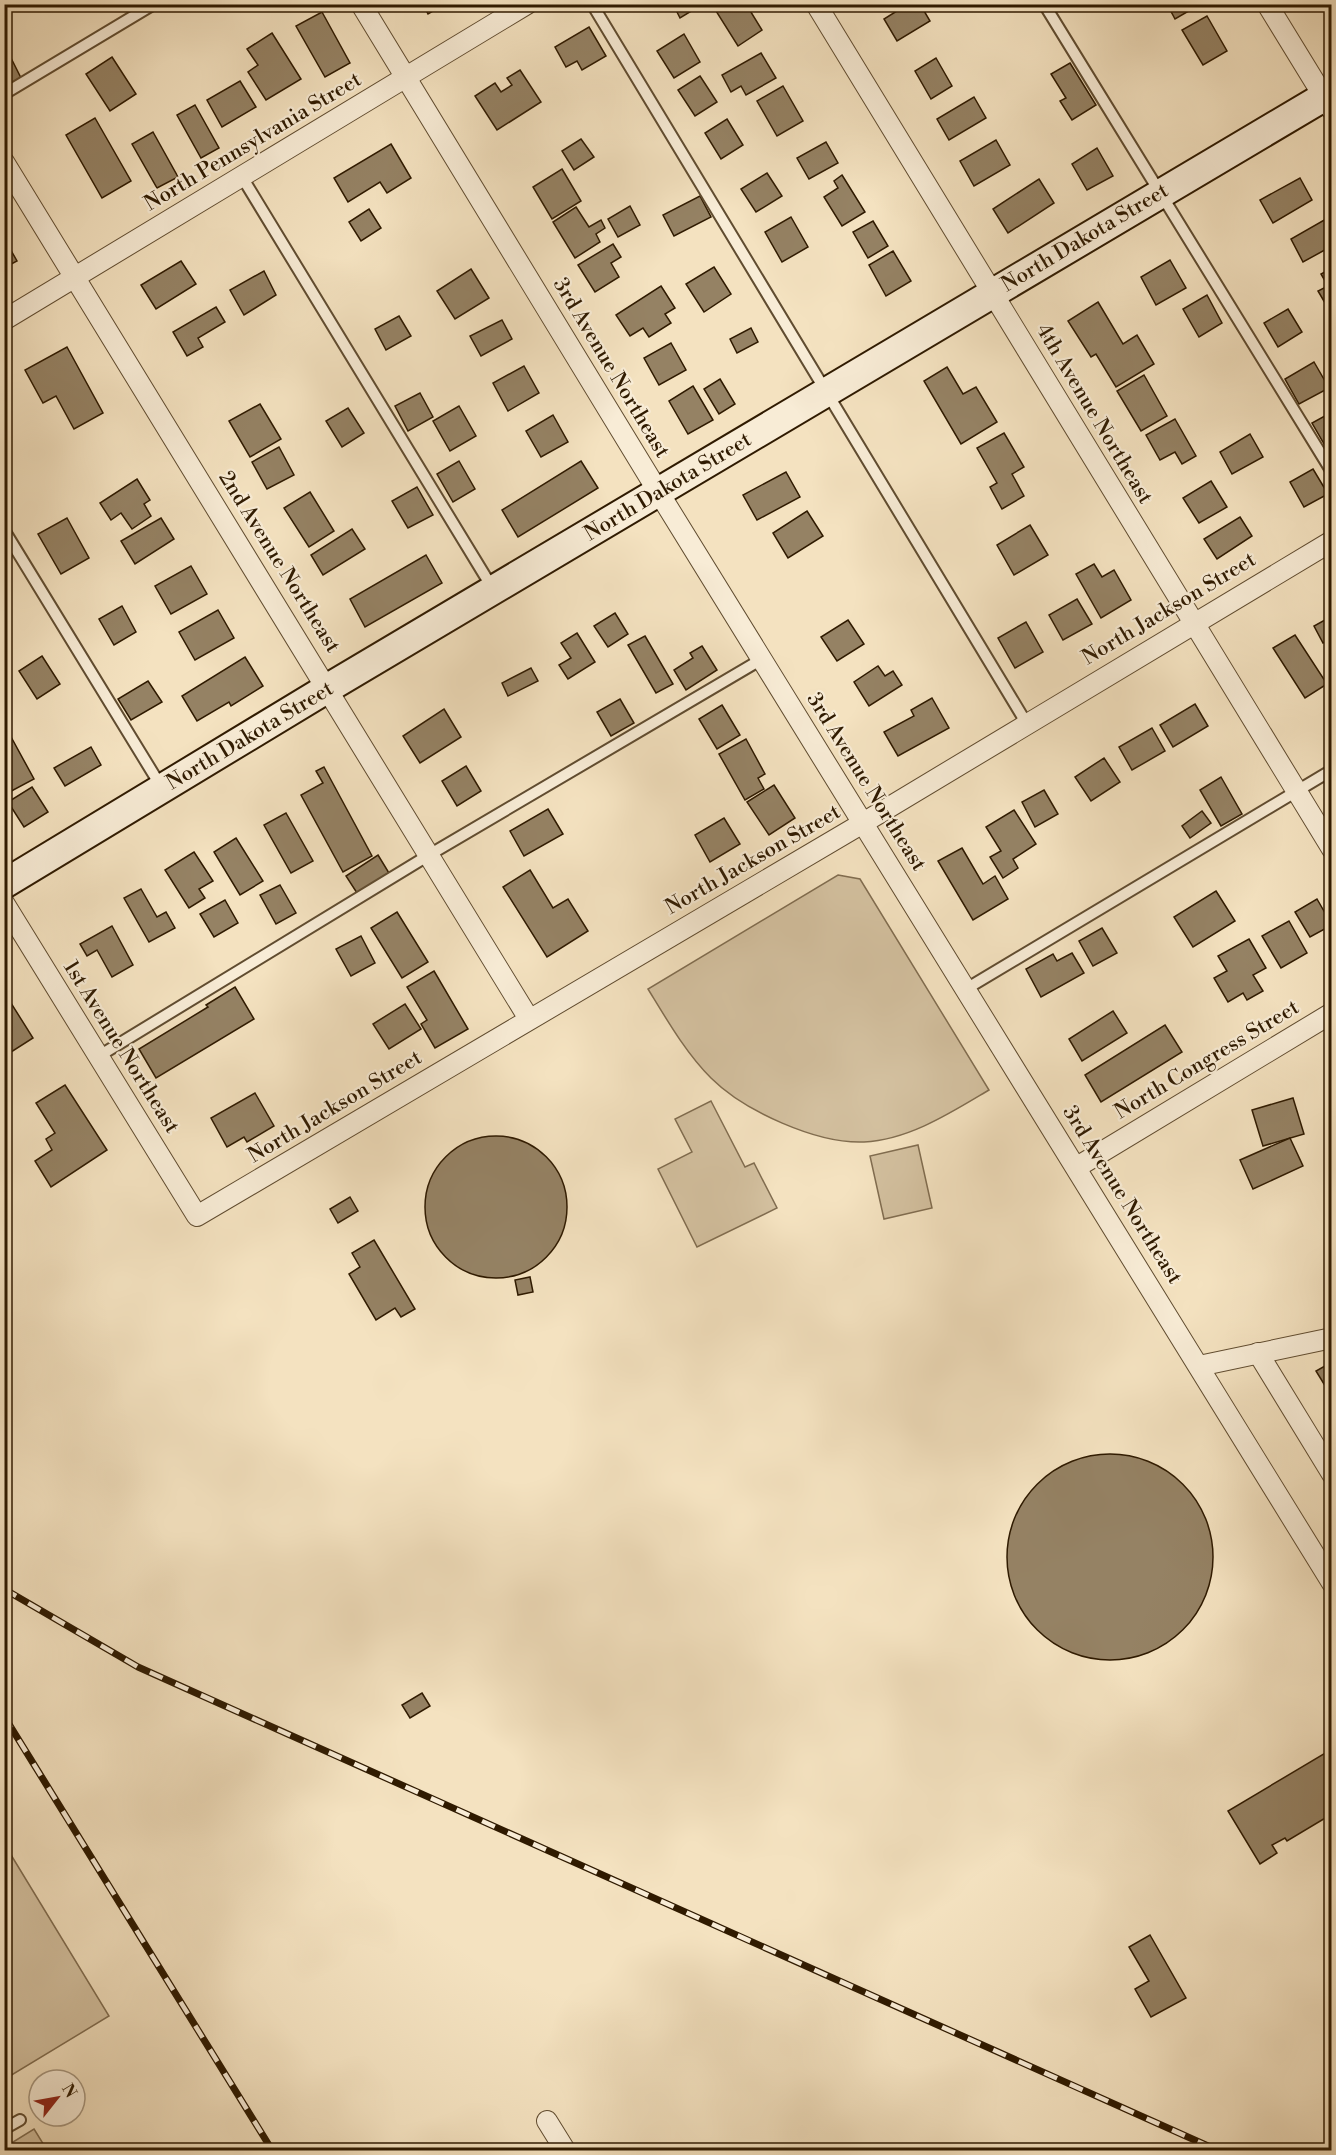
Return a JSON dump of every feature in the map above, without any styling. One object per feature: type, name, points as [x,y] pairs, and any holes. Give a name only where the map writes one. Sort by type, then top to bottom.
[{"type":"street","name":"3rd Avenue Northeast","points":[[361,4],[659,493],[1332,1583]]},
{"type":"street","name":"North Pennsylvania Street","points":[[4,320],[527,4]]},
{"type":"street","name":"4th Avenue Northeast","points":[[816,4],[1332,849]]},
{"type":"street","points":[[1267,4],[1329,99]]},
{"type":"street","name":"North Dakota Street","points":[[4,884],[992,292],[1160,193],[1329,99]]},
{"type":"street","name":"2nd Avenue Northeast","points":[[4,162],[529,1019]]},
{"type":"street","name":"North Jackson Street","points":[[197,1216],[863,823],[1193,622],[1332,541]]},
{"type":"street","name":"1st Avenue Northeast","points":[[4,903],[197,1216]]},
{"type":"street","name":"North Congress Street","points":[[1077,1167],[1332,1013]]},
{"type":"street","points":[[1199,1366],[1332,1338]]},
{"type":"street","points":[[1258,1353],[1332,1474]]},
{"type":"street","points":[[547,2121],[565,2151]]},
{"type":"lane","points":[[4,93],[154,4]]},
{"type":"lane","points":[[592,4],[1027,724]]},
{"type":"lane","points":[[1044,4],[1332,471]]},
{"type":"lane","points":[[242,177],[494,591]]},
{"type":"lane","points":[[4,530],[162,789]]},
{"type":"lane","points":[[99,1056],[429,855],[762,659]]},
{"type":"lane","points":[[966,989],[1332,770]]},
{"type":"lane","points":[[4,2129],[20,2120]]},
{"type":"shaded area","points":[[838,875],[860,879],[989,1090],[930,1123],[881,1140],[845,1141],[825,1137],[782,1123],[742,1102],[711,1078],[693,1058],[648,989]]},
{"type":"shaded area","points":[[711,1101],[745,1167],[754,1163],[777,1208],[697,1247],[658,1169],[692,1152],[675,1119]]},
{"type":"shaded area","points":[[918,1145],[932,1208],[884,1219],[870,1156]]},
{"type":"shaded area","points":[[5,1845],[109,2016],[4,2079]]},
{"type":"shaded area","points":[[34,2129],[47,2150],[5,2150],[5,2147]]},
{"type":"building","points":[[423,4],[445,4],[428,14]]},
{"type":"building","points":[[673,4],[703,4],[680,18]]},
{"type":"building","points":[[726,4],[746,4],[762,30],[738,46],[716,11]]},
{"type":"building","points":[[908,4],[920,4],[930,21],[897,41],[884,19]]},
{"type":"building","points":[[1167,4],[1199,4],[1199,5],[1175,19]]},
{"type":"building","points":[[322,12],[350,63],[325,77],[296,26]]},
{"type":"building","points":[[1207,16],[1227,51],[1203,65],[1182,30]]},
{"type":"building","points":[[589,27],[606,56],[582,70],[577,61],[566,67],[555,47]]},
{"type":"building","points":[[272,33],[301,79],[266,100],[248,72],[258,65],[247,49]]},
{"type":"building","points":[[684,34],[700,62],[674,78],[657,51]]},
{"type":"building","points":[[761,53],[776,78],[746,95],[741,86],[731,92],[722,75]]},
{"type":"building","points":[[10,56],[21,78],[4,87],[4,59]]},
{"type":"building","points":[[112,57],[136,94],[110,111],[86,74]]},
{"type":"building","points":[[936,58],[952,86],[931,99],[915,71]]},
{"type":"building","points":[[1070,63],[1096,105],[1072,120],[1060,101],[1066,98],[1051,74]]},
{"type":"building","points":[[520,70],[541,102],[497,130],[475,96],[495,83],[501,92],[512,85],[507,78]]},
{"type":"building","points":[[700,76],[717,102],[695,116],[678,90]]},
{"type":"building","points":[[240,81],[256,107],[222,127],[207,100]]},
{"type":"building","points":[[783,86],[803,121],[777,136],[757,101]]},
{"type":"building","points":[[974,97],[986,118],[949,140],[937,119]]},
{"type":"building","points":[[195,105],[219,148],[201,158],[177,115]]},
{"type":"building","points":[[95,118],[131,181],[102,198],[66,135]]},
{"type":"building","points":[[727,119],[743,145],[721,159],[705,133]]},
{"type":"building","points":[[153,132],[178,177],[157,188],[132,144]]},
{"type":"building","points":[[581,139],[594,157],[574,170],[562,151]]},
{"type":"building","points":[[996,140],[1010,165],[974,186],[960,161]]},
{"type":"building","points":[[826,142],[838,163],[809,179],[797,158]]},
{"type":"building","points":[[391,144],[411,178],[387,193],[380,182],[348,202],[334,178]]},
{"type":"building","points":[[1097,148],[1113,176],[1087,190],[1072,164]]},
{"type":"building","points":[[562,169],[581,201],[552,219],[533,187]]},
{"type":"building","points":[[767,173],[782,196],[756,212],[741,189]]},
{"type":"building","points":[[842,175],[865,212],[842,226],[824,197],[838,188],[834,181]]},
{"type":"building","points":[[1300,178],[1312,200],[1273,223],[1260,200]]},
{"type":"building","points":[[1039,179],[1054,203],[1008,233],[993,209]]},
{"type":"building","points":[[700,196],[711,217],[674,236],[663,215]]},
{"type":"building","points":[[630,206],[640,225],[618,237],[608,219]]},
{"type":"building","points":[[576,207],[589,227],[601,220],[605,228],[596,234],[600,242],[575,258],[553,222]]},
{"type":"building","points":[[369,209],[381,228],[361,241],[349,222]]},
{"type":"building","points":[[791,217],[808,247],[782,262],[765,232]]},
{"type":"building","points":[[1326,219],[1332,228],[1332,246],[1303,262],[1291,239]]},
{"type":"building","points":[[873,221],[888,246],[868,258],[853,232]]},
{"type":"building","points":[[4,238],[17,261],[4,268]]},
{"type":"building","points":[[613,244],[621,257],[611,263],[619,277],[595,292],[578,265]]},
{"type":"building","points":[[893,251],[911,281],[886,296],[869,265]]},
{"type":"building","points":[[1170,260],[1186,288],[1156,305],[1141,277]]},
{"type":"building","points":[[181,261],[196,284],[156,309],[141,285]]},
{"type":"building","points":[[714,267],[731,294],[704,312],[686,284]]},
{"type":"building","points":[[1332,268],[1332,306],[1328,308],[1318,291],[1328,286],[1321,274]]},
{"type":"building","points":[[471,269],[489,298],[455,319],[437,291]]},
{"type":"building","points":[[264,271],[276,295],[244,315],[230,290]]},
{"type":"building","points":[[661,286],[675,308],[665,314],[671,323],[649,337],[643,328],[630,336],[616,315]]},
{"type":"building","points":[[1207,295],[1222,323],[1199,337],[1183,309]]},
{"type":"building","points":[[1098,302],[1123,344],[1137,335],[1154,364],[1116,387],[1096,354],[1091,357],[1068,321]]},
{"type":"building","points":[[216,307],[225,322],[198,338],[203,347],[187,356],[173,332]]},
{"type":"building","points":[[1288,309],[1302,332],[1278,347],[1264,323]]},
{"type":"building","points":[[399,316],[411,336],[386,350],[375,329]]},
{"type":"building","points":[[502,320],[512,339],[481,356],[470,336]]},
{"type":"building","points":[[751,328],[758,342],[737,353],[730,339]]},
{"type":"building","points":[[671,343],[686,370],[659,385],[644,358]]},
{"type":"building","points":[[67,347],[103,413],[74,429],[56,396],[43,403],[25,370]]},
{"type":"building","points":[[1314,362],[1329,388],[1299,404],[1285,379]]},
{"type":"building","points":[[524,366],[539,393],[508,411],[493,383]]},
{"type":"building","points":[[947,367],[963,394],[976,387],[997,422],[961,444],[924,381]]},
{"type":"building","points":[[1144,375],[1167,416],[1141,431],[1117,391]]},
{"type":"building","points":[[720,379],[735,404],[719,414],[704,389]]},
{"type":"building","points":[[693,386],[713,420],[688,434],[669,401]]},
{"type":"building","points":[[420,393],[433,417],[408,431],[395,406]]},
{"type":"building","points":[[260,404],[281,439],[250,457],[229,421]]},
{"type":"building","points":[[459,406],[476,436],[450,451],[433,421]]},
{"type":"building","points":[[348,408],[364,433],[342,447],[326,421]]},
{"type":"building","points":[[1332,412],[1332,446],[1327,449],[1312,423]]},
{"type":"building","points":[[553,415],[568,442],[541,457],[526,431]]},
{"type":"building","points":[[1175,419],[1196,456],[1182,464],[1175,452],[1160,460],[1146,435]]},
{"type":"building","points":[[1004,433],[1024,467],[1012,474],[1024,496],[1002,509],[990,487],[997,483],[977,448]]},
{"type":"building","points":[[1250,434],[1263,457],[1232,474],[1220,452]]},
{"type":"building","points":[[279,447],[294,475],[267,489],[252,462]]},
{"type":"building","points":[[459,461],[475,489],[453,502],[437,474]]},
{"type":"building","points":[[581,461],[598,488],[518,537],[502,510]]},
{"type":"building","points":[[1313,469],[1328,494],[1304,507],[1290,482]]},
{"type":"building","points":[[786,472],[800,497],[757,520],[743,495]]},
{"type":"building","points":[[137,479],[150,500],[144,504],[151,516],[132,529],[121,513],[111,520],[100,503]]},
{"type":"building","points":[[1211,481],[1227,507],[1199,523],[1183,498]]},
{"type":"building","points":[[417,487],[433,515],[408,528],[392,501]]},
{"type":"building","points":[[310,492],[334,531],[309,547],[284,508]]},
{"type":"building","points":[[807,511],[823,536],[788,558],[773,533]]},
{"type":"building","points":[[1240,517],[1252,536],[1217,559],[1204,539]]},
{"type":"building","points":[[67,518],[89,558],[61,574],[38,534]]},
{"type":"building","points":[[161,518],[174,539],[135,564],[121,541]]},
{"type":"building","points":[[1030,525],[1048,555],[1014,575],[997,545]]},
{"type":"building","points":[[352,529],[365,549],[323,575],[311,555]]},
{"type":"building","points":[[426,555],[442,583],[365,627],[350,599]]},
{"type":"building","points":[[1094,564],[1102,577],[1114,570],[1131,600],[1101,618],[1076,574]]},
{"type":"building","points":[[191,566],[207,594],[171,614],[155,586]]},
{"type":"building","points":[[1077,599],[1092,624],[1063,640],[1049,615]]},
{"type":"building","points":[[122,606],[136,632],[114,645],[99,619]]},
{"type":"building","points":[[218,610],[234,638],[195,660],[179,632]]},
{"type":"building","points":[[615,613],[628,634],[608,647],[594,626]]},
{"type":"building","points":[[1332,616],[1332,639],[1323,643],[1314,626]]},
{"type":"building","points":[[848,620],[864,644],[837,661],[821,637]]},
{"type":"building","points":[[1026,622],[1043,652],[1015,668],[998,638]]},
{"type":"building","points":[[577,633],[595,662],[568,679],[559,665],[571,658],[561,643]]},
{"type":"building","points":[[1295,635],[1327,684],[1305,698],[1273,648]]},
{"type":"building","points":[[645,636],[673,684],[656,693],[628,645]]},
{"type":"building","points":[[702,646],[717,670],[686,690],[674,670],[693,658],[690,653]]},
{"type":"building","points":[[42,656],[60,684],[37,699],[19,671]]},
{"type":"building","points":[[245,657],[263,686],[231,706],[229,702],[197,721],[182,696]]},
{"type":"building","points":[[878,666],[885,676],[893,671],[902,685],[869,706],[854,682]]},
{"type":"building","points":[[531,668],[538,681],[508,696],[502,683]]},
{"type":"building","points":[[148,681],[162,702],[131,720],[118,699]]},
{"type":"building","points":[[932,698],[949,728],[898,756],[884,732],[914,716],[911,710]]},
{"type":"building","points":[[620,699],[634,723],[611,736],[597,712]]},
{"type":"building","points":[[1195,704],[1208,726],[1173,747],[1160,725]]},
{"type":"building","points":[[722,705],[740,735],[717,749],[699,719]]},
{"type":"building","points":[[444,709],[461,737],[420,763],[403,736]]},
{"type":"building","points":[[1152,728],[1165,751],[1132,770],[1119,747]]},
{"type":"building","points":[[10,735],[34,779],[4,795],[4,738]]},
{"type":"building","points":[[746,739],[765,774],[758,778],[764,789],[745,800],[719,754]]},
{"type":"building","points":[[91,747],[101,765],[65,786],[54,768]]},
{"type":"building","points":[[1104,758],[1120,782],[1091,801],[1075,777]]},
{"type":"building","points":[[466,766],[481,791],[457,806],[442,781]]},
{"type":"building","points":[[324,767],[372,856],[343,872],[301,795],[323,783],[316,771]]},
{"type":"building","points":[[1221,777],[1242,814],[1221,826],[1200,790]]},
{"type":"building","points":[[774,785],[795,818],[769,835],[747,802]]},
{"type":"building","points":[[32,787],[48,812],[24,827],[8,802]]},
{"type":"building","points":[[1044,790],[1058,814],[1035,827],[1022,802]]},
{"type":"building","points":[[548,809],[563,834],[524,856],[510,831]]},
{"type":"building","points":[[1014,810],[1036,844],[1013,859],[1018,868],[1003,878],[990,857],[1001,851],[986,827]]},
{"type":"building","points":[[1202,811],[1211,823],[1190,838],[1182,826]]},
{"type":"building","points":[[286,813],[313,861],[291,873],[264,825]]},
{"type":"building","points":[[724,818],[740,844],[710,862],[695,835]]},
{"type":"building","points":[[236,838],[263,881],[240,895],[214,852]]},
{"type":"building","points":[[962,848],[983,884],[995,876],[1008,899],[973,920],[938,861]]},
{"type":"building","points":[[194,852],[213,881],[199,889],[205,898],[189,908],[165,870]]},
{"type":"building","points":[[378,855],[389,873],[357,893],[346,876]]},
{"type":"building","points":[[530,870],[553,908],[568,899],[588,931],[547,957],[503,887]]},
{"type":"building","points":[[280,885],[296,913],[276,924],[260,895]]},
{"type":"building","points":[[141,889],[157,917],[166,912],[175,928],[149,942],[124,898]]},
{"type":"building","points":[[1216,891],[1235,921],[1193,947],[1174,917]]},
{"type":"building","points":[[1317,899],[1332,925],[1310,937],[1295,912]]},
{"type":"building","points":[[225,900],[238,923],[214,937],[200,914]]},
{"type":"building","points":[[397,912],[428,962],[402,978],[371,928]]},
{"type":"building","points":[[1289,921],[1307,953],[1281,968],[1262,936]]},
{"type":"building","points":[[112,926],[133,965],[112,977],[97,950],[87,956],[80,944]]},
{"type":"building","points":[[1102,928],[1117,953],[1093,966],[1079,941]]},
{"type":"building","points":[[361,936],[375,963],[351,976],[336,949]]},
{"type":"building","points":[[1249,939],[1266,968],[1253,975],[1263,991],[1247,1000],[1243,993],[1228,1002],[1214,978],[1227,971],[1218,956]]},
{"type":"building","points":[[1072,953],[1084,973],[1041,997],[1026,969],[1053,954],[1057,961]]},
{"type":"building","points":[[434,971],[468,1029],[435,1048],[421,1024],[427,1020],[407,987]]},
{"type":"building","points":[[235,987],[254,1019],[156,1078],[139,1049],[208,1007],[206,1005]]},
{"type":"building","points":[[4,992],[33,1038],[8,1054],[4,1049]]},
{"type":"building","points":[[405,1004],[421,1029],[389,1049],[373,1024]]},
{"type":"building","points":[[1113,1011],[1127,1033],[1082,1061],[1069,1039]]},
{"type":"building","points":[[1165,1025],[1182,1052],[1101,1102],[1085,1075]]},
{"type":"building","points":[[65,1085],[107,1150],[51,1187],[35,1161],[52,1150],[46,1139],[55,1133],[36,1103]]},
{"type":"building","points":[[255,1093],[274,1126],[247,1142],[244,1137],[227,1147],[211,1118]]},
{"type":"building","points":[[1293,1098],[1304,1134],[1263,1146],[1252,1110]]},
{"type":"building","points":[[496,1136],[523,1141],[546,1157],[562,1180],[567,1207],[562,1234],[546,1257],[523,1273],[496,1278],[469,1273],[446,1257],[430,1234],[425,1207],[430,1180],[446,1157],[469,1141]]},
{"type":"building","points":[[1290,1138],[1303,1166],[1253,1189],[1240,1160]]},
{"type":"building","points":[[350,1197],[358,1211],[338,1223],[330,1209]]},
{"type":"building","points":[[374,1240],[415,1309],[401,1317],[395,1308],[376,1320],[349,1274],[360,1267],[352,1253]]},
{"type":"building","points":[[530,1277],[533,1292],[518,1295],[515,1280]]},
{"type":"building","points":[[1332,1362],[1332,1397],[1316,1371]]},
{"type":"building","points":[[1110,1454],[1130,1456],[1149,1462],[1167,1471],[1183,1484],[1196,1500],[1205,1518],[1211,1537],[1213,1557],[1211,1577],[1205,1596],[1196,1614],[1183,1630],[1167,1643],[1149,1652],[1130,1658],[1110,1660],[1090,1658],[1071,1652],[1053,1643],[1037,1630],[1024,1614],[1015,1596],[1009,1577],[1007,1557],[1009,1537],[1015,1518],[1024,1500],[1037,1484],[1053,1471],[1071,1462],[1090,1456]]},
{"type":"building","points":[[422,1693],[430,1706],[410,1718],[402,1705]]},
{"type":"building","points":[[1332,1749],[1332,1814],[1287,1841],[1285,1838],[1272,1845],[1277,1853],[1260,1864],[1228,1811]]},
{"type":"building","points":[[1150,1935],[1186,1998],[1151,2017],[1135,1989],[1149,1981],[1129,1947]]},
{"type":"railway","points":[[4,1589],[138,1667],[1217,2150]]},
{"type":"railway","points":[[4,1716],[272,2150]]}]
